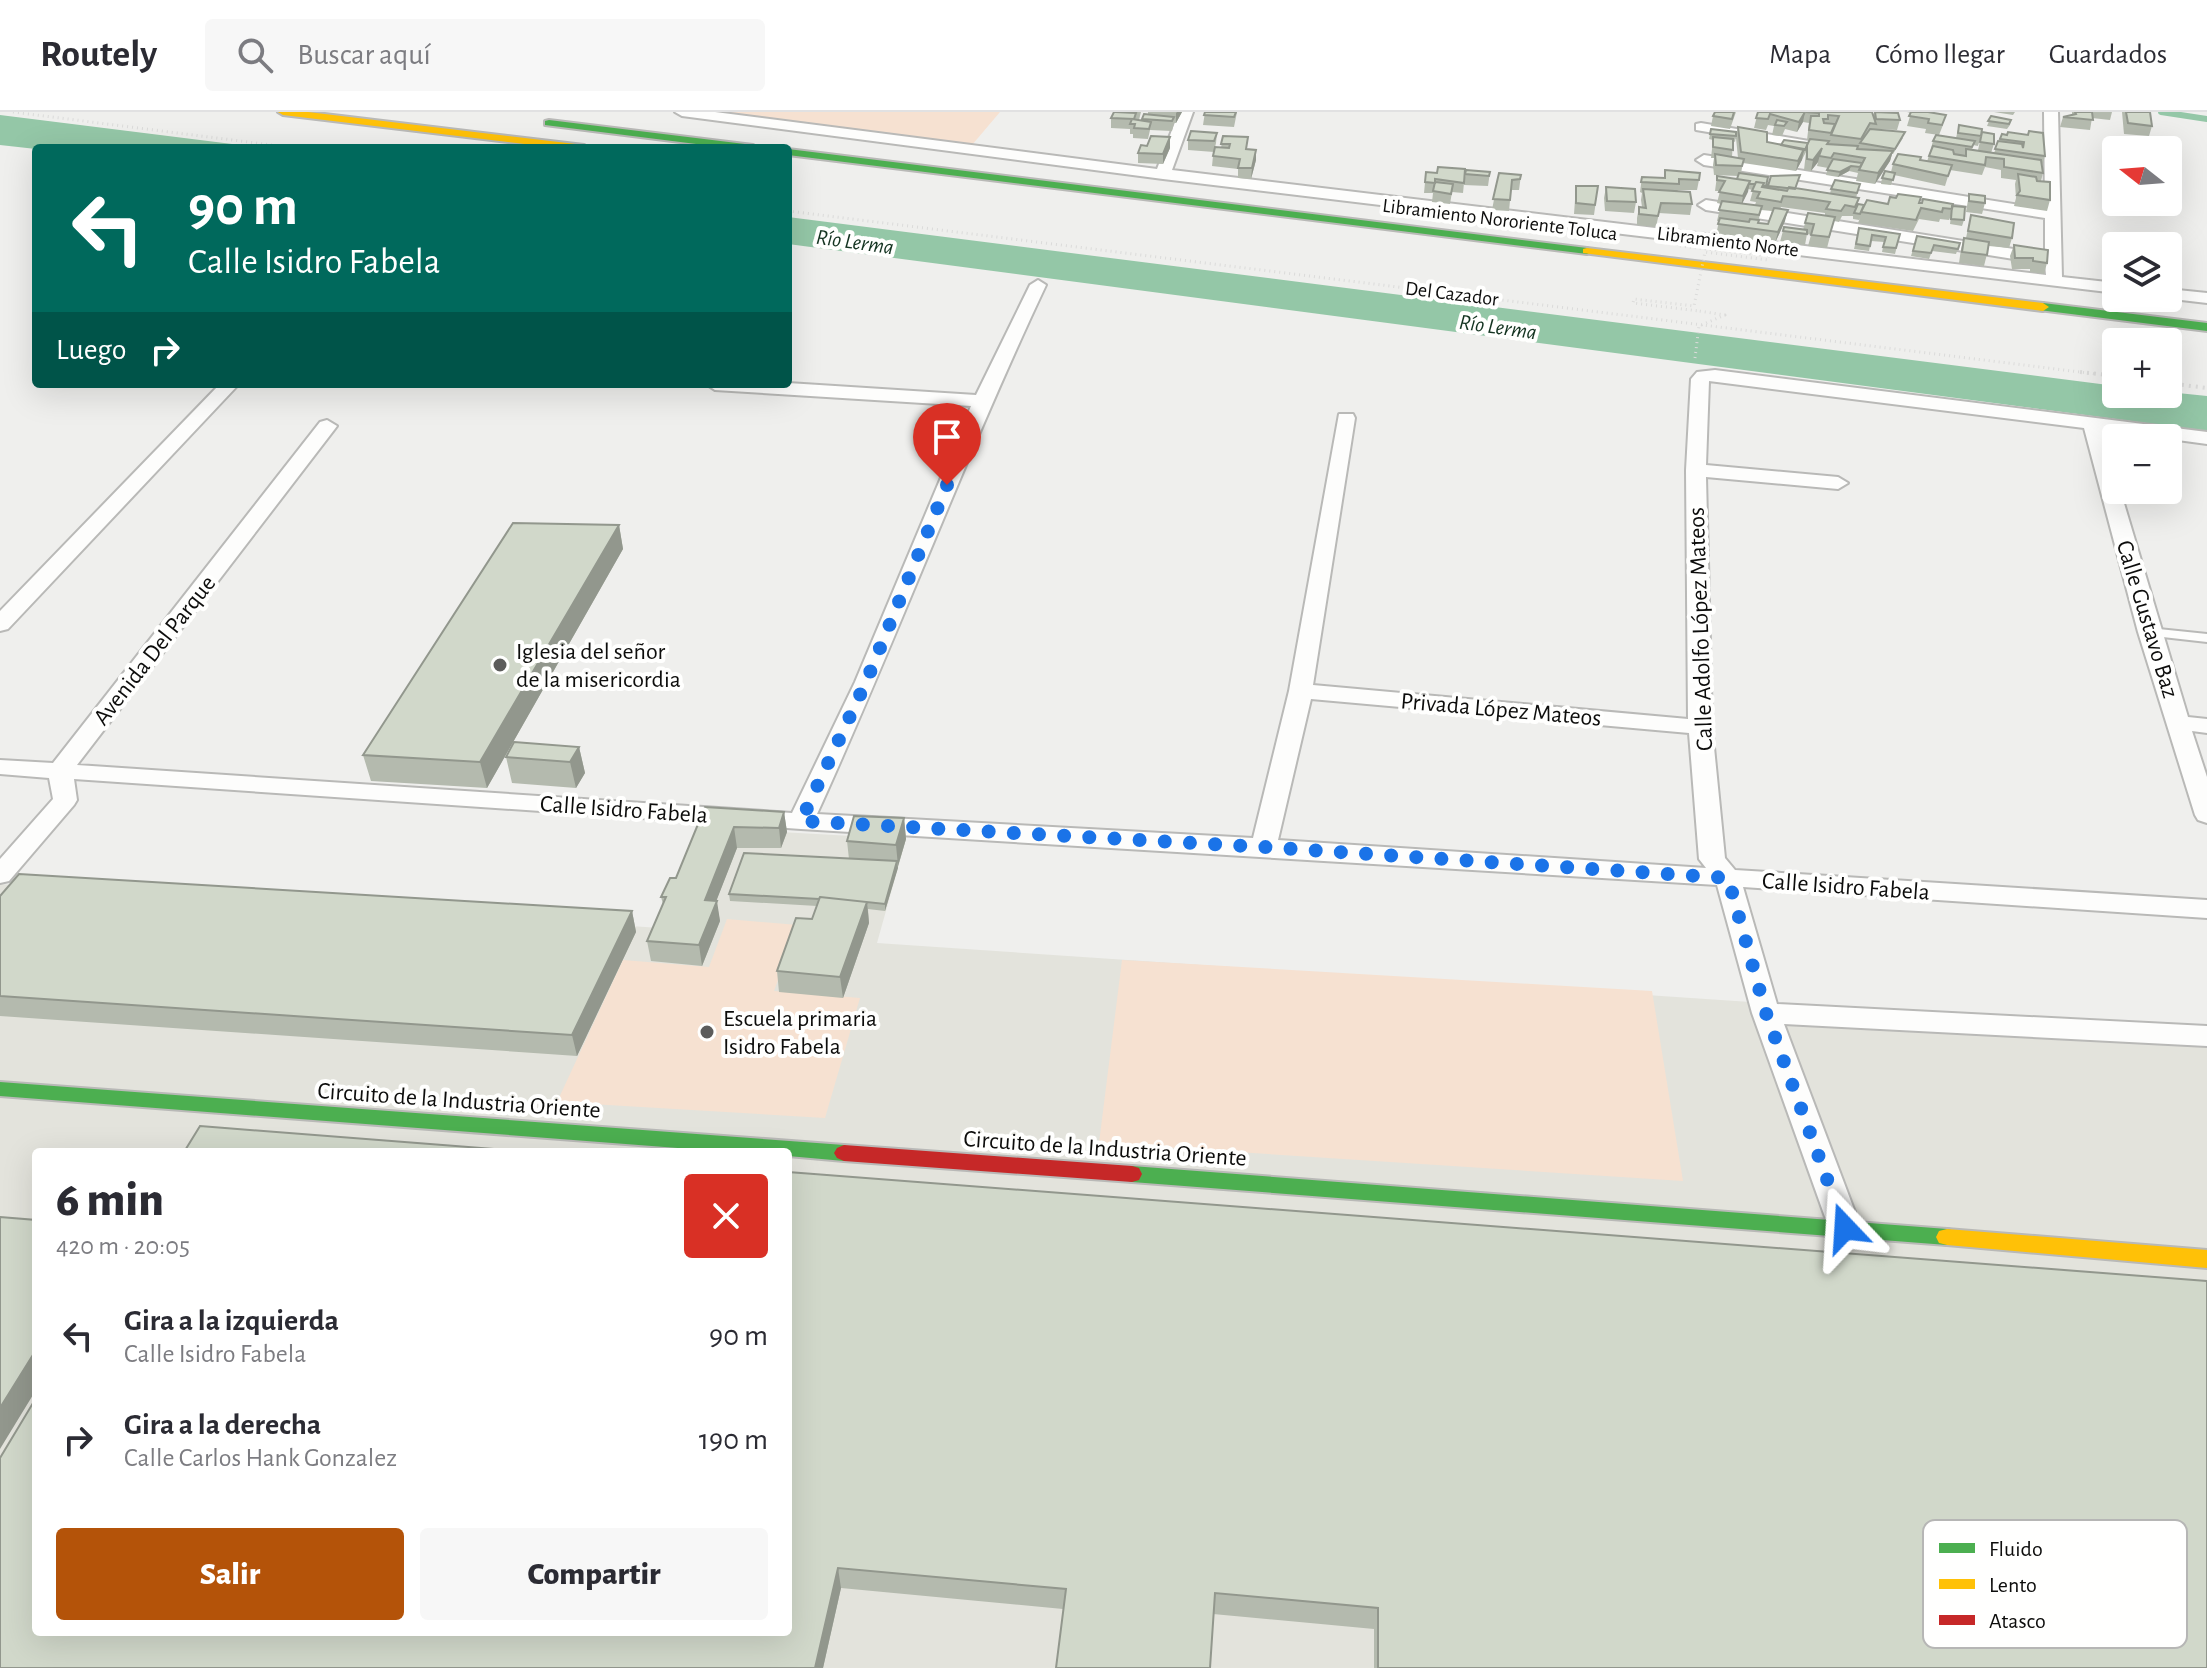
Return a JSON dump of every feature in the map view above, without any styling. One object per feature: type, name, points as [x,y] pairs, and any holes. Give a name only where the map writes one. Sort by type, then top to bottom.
[{"type":"highway","points":[[283,112],[551,144]]},
{"type":"highway","points":[[532,121],[720,144]]},
{"type":"highway","name":"Libramiento Nororiente Toluca","points":[[792,152],[2207,327]]},
{"type":"highway","name":"Circuito de la Industria Oriente","points":[[0,1089],[783,1148]]},
{"type":"highway","name":"Circuito de la Industria Oriente","points":[[792,1149],[1845,1228],[2207,1259]]},
{"type":"street","name":"Libramiento Norte","points":[[682,112],[1163,174],[2102,286]]},
{"type":"street","points":[[1163,174],[1186,112]]},
{"type":"street","points":[[2051,112],[2054,281]]},
{"type":"street","points":[[1707,237],[1701,120],[1824,148]]},
{"type":"street","name":"Libramiento Norte","points":[[1705,183],[2054,260]]},
{"type":"street","points":[[1705,183],[2054,215]]},
{"type":"street","points":[[801,821],[866,682],[982,401],[1038,285]]},
{"type":"street","points":[[2182,295],[2207,298]]},
{"type":"street","points":[[1698,372],[2207,438]]},
{"type":"street","name":"Calle Adolfo López Mateos","points":[[1698,372],[1696,470],[1700,727],[1712,859],[1728,878],[1766,1013],[1845,1228]]},
{"type":"street","points":[[0,624],[226,388]]},
{"type":"street","points":[[778,388],[982,401]]},
{"type":"street","points":[[1264,847],[1301,691],[1346,418]]},
{"type":"street","name":"Calle Gustavo Baz","points":[[2092,423],[2149,632],[2207,815]]},
{"type":"street","name":"Avenida Del Parque","points":[[60,771],[327,426]]},
{"type":"street","points":[[1696,470],[1838,483]]},
{"type":"street","name":"Privada López Mateos","points":[[1301,691],[1700,727]]},
{"type":"street","points":[[2179,723],[2207,726]]},
{"type":"street","name":"Calle Isidro Fabela","points":[[0,767],[801,821],[1264,847],[2207,909]]},
{"type":"street","points":[[0,875],[65,800],[60,771]]},
{"type":"street","points":[[1766,1013],[2207,1036]]},
{"type":"lane","points":[[2149,632],[2207,638]]},
{"type":"path","points":[[13,112],[264,144]]},
{"type":"path","name":"Del Cazador","points":[[792,211],[2102,374]]},
{"type":"path","points":[[1680,246],[1769,256],[1768,260],[1705,252],[1694,306],[1634,299],[1633,303],[1725,315],[1699,326],[1698,372]]},
{"type":"path","points":[[2182,385],[2207,388]]},
{"type":"shaded area","points":[[706,112],[1000,112],[972,145]]},
{"type":"shaded area","points":[[708,828],[906,839],[877,943],[2207,1033],[2207,1668],[0,1668],[0,884],[660,928]]},
{"type":"shaded area","points":[[727,919],[798,925],[774,991],[860,998],[825,1118],[557,1102],[623,960],[709,967]]},
{"type":"shaded area","points":[[1122,960],[1652,991],[1683,1181],[1099,1143]]},
{"type":"water","points":[[0,115],[233,144],[32,144],[32,149],[0,145]]},
{"type":"water","name":"Río Lerma","points":[[792,218],[2102,384],[2102,408],[2182,408],[2182,393],[2207,396],[2207,431],[2182,428],[2182,424],[2154,424],[792,245]]},
{"type":"building","points":[[1114,112],[1136,113],[1134,119],[1111,118]]},
{"type":"building","points":[[1205,112],[1236,112],[1234,117],[1204,115]]},
{"type":"building","points":[[1715,112],[1734,112],[1732,119],[1713,116]]},
{"type":"building","points":[[1758,112],[1805,112],[1799,122],[1770,114],[1768,119],[1756,118]]},
{"type":"building","points":[[1806,112],[1872,112],[1876,124],[1870,123],[1861,139],[1831,135],[1839,116],[1828,115],[1828,119],[1823,119],[1824,123],[1835,124],[1831,133],[1809,130],[1811,116],[1819,116],[1819,113]]},
{"type":"building","points":[[1875,112],[1898,113],[1900,120],[1876,119]]},
{"type":"building","points":[[1911,112],[1946,115],[1942,125],[1909,116]]},
{"type":"building","points":[[2075,112],[2092,112],[2093,120],[2063,117]]},
{"type":"building","points":[[2126,112],[2150,112],[2152,126],[2128,123]]},
{"type":"building","points":[[1144,114],[1174,117],[1172,121],[1142,119]]},
{"type":"building","points":[[1991,116],[2011,120],[2009,124],[1988,121]]},
{"type":"building","points":[[1132,119],[1151,122],[1149,129],[1134,128],[1135,124],[1130,124]]},
{"type":"building","points":[[1777,120],[1787,122],[1784,126],[1775,125]]},
{"type":"building","points":[[1959,125],[1982,129],[1981,136],[1958,133]]},
{"type":"building","points":[[1738,127],[1767,132],[1767,142],[1804,149],[1798,161],[1741,152]]},
{"type":"building","points":[[1711,129],[1736,132],[1736,136],[1710,134]]},
{"type":"building","points":[[1870,129],[1905,132],[1895,149],[1860,143]]},
{"type":"building","points":[[1191,131],[1217,133],[1214,141],[1188,140]]},
{"type":"building","points":[[2029,131],[2043,133],[2045,156],[1995,149],[1998,141],[2022,144],[2023,148],[2024,142],[2000,139],[2002,134],[2007,135],[2008,132],[2028,135]]},
{"type":"building","points":[[1982,132],[1994,134],[1994,144],[1980,142]]},
{"type":"building","points":[[1936,135],[1975,141],[1972,147],[1933,141]]},
{"type":"building","points":[[1151,136],[1170,137],[1163,154],[1138,153],[1141,145],[1147,146]]},
{"type":"building","points":[[1223,136],[1248,137],[1246,149],[1256,150],[1252,168],[1238,168],[1240,159],[1213,156],[1215,147],[1229,148],[1230,144],[1221,144]]},
{"type":"building","points":[[1713,137],[1733,139],[1733,150],[1713,147]]},
{"type":"building","points":[[1810,139],[1829,141],[1827,144],[1858,146],[1857,149],[1893,151],[1878,173],[1859,170],[1865,158],[1834,153],[1831,158],[1819,156],[1822,148],[1813,160],[1807,159]]},
{"type":"building","points":[[1784,140],[1808,143],[1804,150],[1781,145]]},
{"type":"building","points":[[1933,146],[1966,156],[1966,149],[2041,160],[2043,173],[2004,167],[2004,159],[1986,157],[1985,165],[1929,156]]},
{"type":"building","points":[[1715,154],[1744,159],[1742,166],[1716,165]]},
{"type":"building","points":[[1898,154],[1952,165],[1948,176],[1893,164]]},
{"type":"building","points":[[1833,159],[1862,163],[1860,167],[1851,166],[1840,172],[1827,170]]},
{"type":"building","points":[[1438,167],[1465,169],[1464,183],[1435,179],[1435,183],[1425,182],[1426,172],[1437,173]]},
{"type":"building","points":[[1466,170],[1490,172],[1489,176],[1465,174]]},
{"type":"building","points":[[1665,170],[1700,173],[1699,180],[1679,179],[1679,184],[1641,182],[1642,177],[1665,178]]},
{"type":"building","points":[[1885,171],[1895,173],[1893,180],[1882,178]]},
{"type":"building","points":[[1499,173],[1521,175],[1520,179],[1512,180],[1510,200],[1493,199]]},
{"type":"building","points":[[1739,173],[1768,177],[1766,186],[1763,186],[1764,183],[1749,184],[1750,181],[1737,179]]},
{"type":"building","points":[[2018,174],[2050,182],[2050,200],[2017,195],[2020,191]]},
{"type":"building","points":[[1800,175],[1795,189],[1768,186],[1771,176]]},
{"type":"building","points":[[1717,176],[1750,181],[1743,196],[1719,192],[1725,181],[1717,180]]},
{"type":"building","points":[[1835,180],[1860,184],[1857,193],[1831,189]]},
{"type":"building","points":[[1435,182],[1453,184],[1451,194],[1433,191]]},
{"type":"building","points":[[1756,182],[1764,183],[1762,187],[1787,191],[1789,187],[1859,198],[1855,207],[1845,205],[1841,211],[1826,209],[1830,202],[1783,196],[1781,202],[1757,198],[1760,192],[1752,191]]},
{"type":"building","points":[[1576,186],[1598,186],[1595,205],[1576,203]]},
{"type":"building","points":[[1606,187],[1635,189],[1636,202],[1607,201]]},
{"type":"building","points":[[1643,189],[1690,192],[1692,204],[1661,203],[1658,216],[1639,214],[1639,207],[1646,208]]},
{"type":"building","points":[[1898,194],[1921,197],[1919,203],[1923,199],[1953,204],[1952,209],[1943,208],[1942,212],[1921,208],[1916,220],[1861,212],[1867,200],[1888,204],[1890,197],[1896,198]]},
{"type":"building","points":[[1969,194],[1985,196],[1985,203],[1969,201]]},
{"type":"building","points":[[1722,201],[1762,206],[1759,215],[1719,210]]},
{"type":"building","points":[[1858,204],[1864,205],[1860,214],[1854,213]]},
{"type":"building","points":[[1952,206],[1965,207],[1964,220],[1951,219]]},
{"type":"building","points":[[1774,208],[1788,210],[1778,232],[1718,224],[1720,218],[1749,222],[1750,219],[1759,220],[1758,223],[1768,224]]},
{"type":"building","points":[[1808,213],[1835,217],[1829,237],[1811,235],[1814,224],[1805,223]]},
{"type":"building","points":[[1971,215],[2014,223],[2012,238],[1968,231]]},
{"type":"building","points":[[1784,227],[1807,230],[1807,234],[1783,231]]},
{"type":"building","points":[[1859,228],[1900,234],[1896,248],[1883,247],[1886,237],[1872,235],[1870,246],[1856,244]]},
{"type":"building","points":[[1917,236],[1960,243],[1958,249],[1934,245],[1931,253],[1913,251]]},
{"type":"building","points":[[1964,238],[1989,242],[1987,255],[1962,252]]},
{"type":"building","points":[[2014,245],[2048,250],[2047,263],[2033,261],[2033,258],[2015,258]]},
{"type":"building","name":"Iglesia del señor de la misericordia","points":[[513,523],[619,525],[480,762],[363,755]]},
{"type":"building","points":[[514,742],[579,747],[570,762],[506,757]]},
{"type":"building","points":[[705,807],[784,812],[779,828],[734,827],[705,900],[717,901],[699,945],[647,941],[666,897],[661,897],[670,878],[676,878]]},
{"type":"building","points":[[854,816],[904,818],[896,845],[847,841]]},
{"type":"building","points":[[744,853],[897,861],[885,904],[820,897],[729,894]]},
{"type":"building","points":[[19,874],[632,911],[572,1035],[0,996],[0,896]]},
{"type":"building","points":[[820,897],[867,902],[840,977],[777,971],[796,918],[812,919]]},
{"type":"building","points":[[200,1126],[481,1148],[186,1148]]},
{"type":"building","points":[[792,1172],[2207,1281],[2207,1668],[1378,1668],[1378,1608],[1215,1593],[1210,1668],[1056,1668],[1066,1589],[838,1568],[815,1668],[0,1668],[0,1458],[32,1405],[32,1636],[792,1636]]},
{"type":"building","points":[[0,1217],[32,1220],[32,1356],[0,1408]]},
{"type":"waterway","points":[[2161,112],[2207,119]]},
{"type":"traffic: fast","points":[[549,123],[720,144]]},
{"type":"traffic: fast","points":[[792,152],[1587,251]]},
{"type":"traffic: fast","points":[[2043,307],[2207,327]]},
{"type":"traffic: fast","points":[[0,1089],[778,1148]]},
{"type":"traffic: fast","points":[[792,1149],[844,1153]]},
{"type":"traffic: fast","points":[[1132,1174],[1947,1237]]},
{"type":"traffic: slow","points":[[283,112],[551,144]]},
{"type":"traffic: slow","points":[[1587,251],[2043,307]]},
{"type":"traffic: slow","points":[[1947,1237],[2207,1259]]},
{"type":"traffic: jam","points":[[844,1153],[1132,1174]]},
{"type":"place","name":"Iglesia del señor de la misericordia","points":[[500,665]]},
{"type":"place","name":"Escuela primaria Isidro Fabela","points":[[707,1032]]},
{"type":"route","points":[[947,485],[866,682],[801,821],[1264,847],[1728,878],[1766,1013],[1845,1228]]}]
